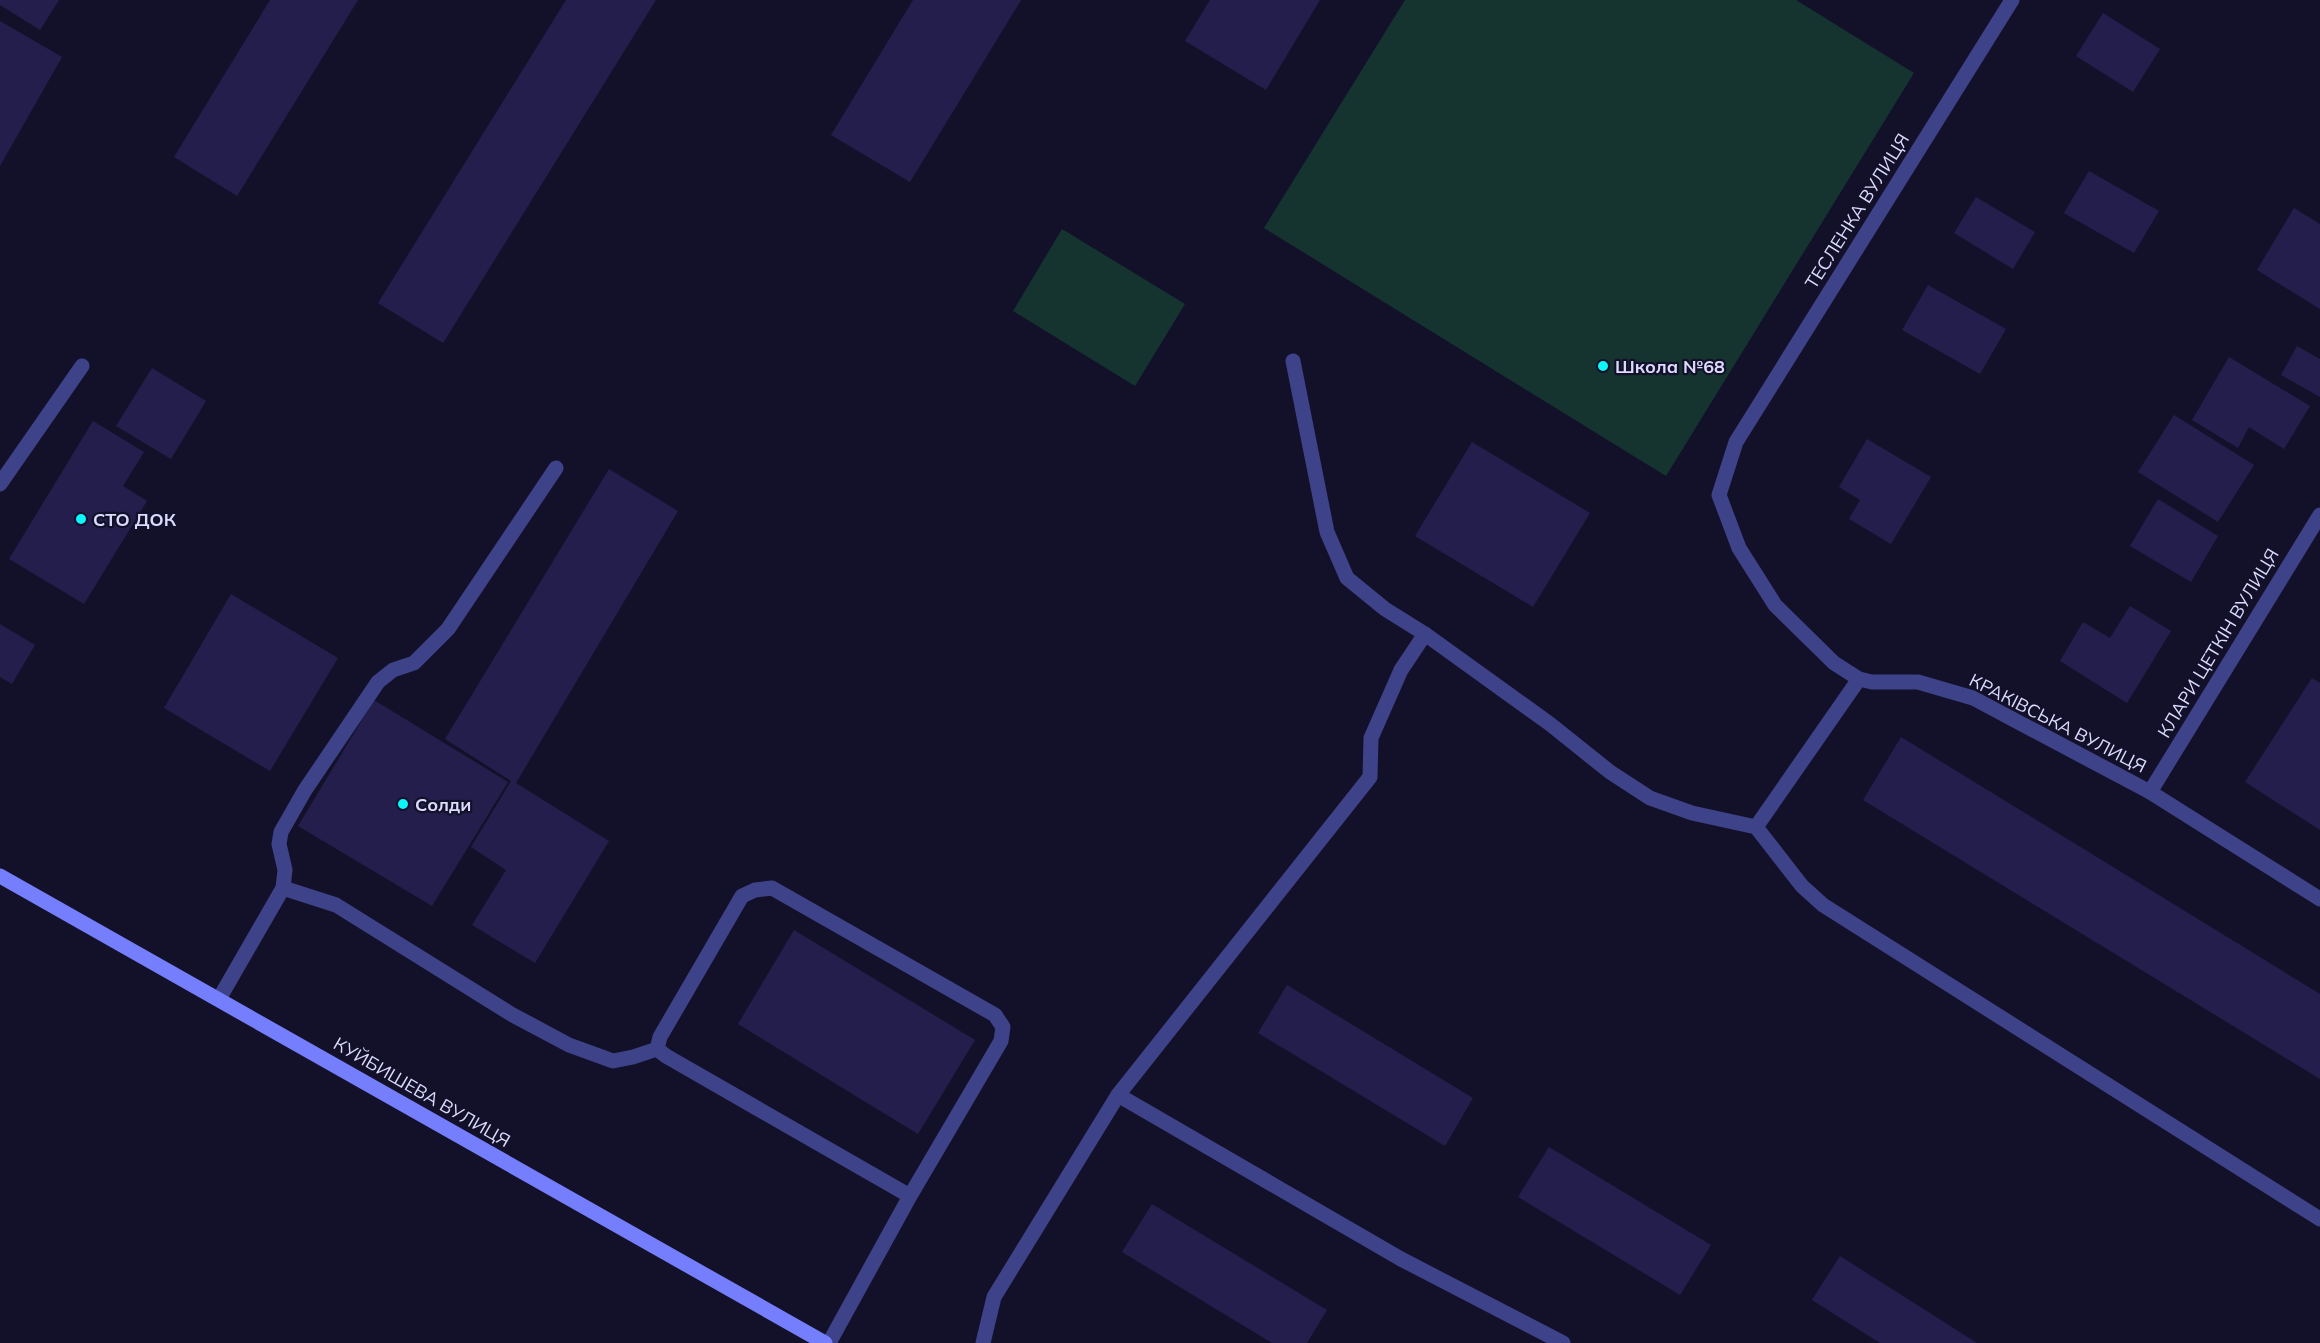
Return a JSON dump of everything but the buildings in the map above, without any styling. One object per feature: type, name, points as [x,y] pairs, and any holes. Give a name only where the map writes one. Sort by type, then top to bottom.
[{"type":"main road","name":"КУЙБИШЕВА ВУЛИЦЯ","points":[[0,876],[827,1343]]},
{"type":"street","name":"ТЕСЛЕНКА ВУЛИЦЯ","points":[[1736,442],[2012,0]]},
{"type":"street","points":[[1293,361],[1327,532],[1347,578],[1385,609],[1425,634],[1550,724],[1610,772],[1650,798],[1692,813],[1756,827],[1802,886],[1823,905],[2320,1219]]},
{"type":"street","points":[[0,484],[82,366]]},
{"type":"street","name":"КРАКІВСЬКА ВУЛИЦЯ","points":[[1736,442],[1719,495],[1739,548],[1775,605],[1834,663],[1858,679],[1872,682],[1917,681],[1973,698],[2150,792],[2320,899]]},
{"type":"street","points":[[219,999],[283,888],[285,870],[279,844],[281,832],[305,790],[378,682],[393,670],[414,663],[448,629],[556,468]]},
{"type":"street","name":"КЛАРИ ЦЕТКІН ВУЛИЦЯ","points":[[2150,792],[2320,515]]},
{"type":"street","points":[[983,1343],[994,1298],[1118,1095],[1370,777],[1371,738],[1401,670],[1425,634]]},
{"type":"street","points":[[1756,827],[1858,679]]},
{"type":"street","points":[[283,888],[336,904],[511,1014],[570,1045],[613,1061],[657,1049]]},
{"type":"street","points":[[657,1049],[660,1037],[741,896],[755,890],[772,888],[994,1015],[1003,1027],[1001,1041],[827,1343]]},
{"type":"street","points":[[657,1049],[910,1196]]},
{"type":"street","points":[[1118,1095],[1401,1259],[1563,1343]]},
{"type":"green space","name":"Школа №68","points":[[1405,0],[1796,0],[1914,73],[1666,476],[1264,228]]},
{"type":"green space","points":[[1062,229],[1185,304],[1135,386],[1013,311]]},
{"type":"place","name":"Школа №68","points":[[1603,366]]},
{"type":"place","name":"СТО ДОК","points":[[81,519]]},
{"type":"place","name":"Солди","points":[[403,804]]}]
